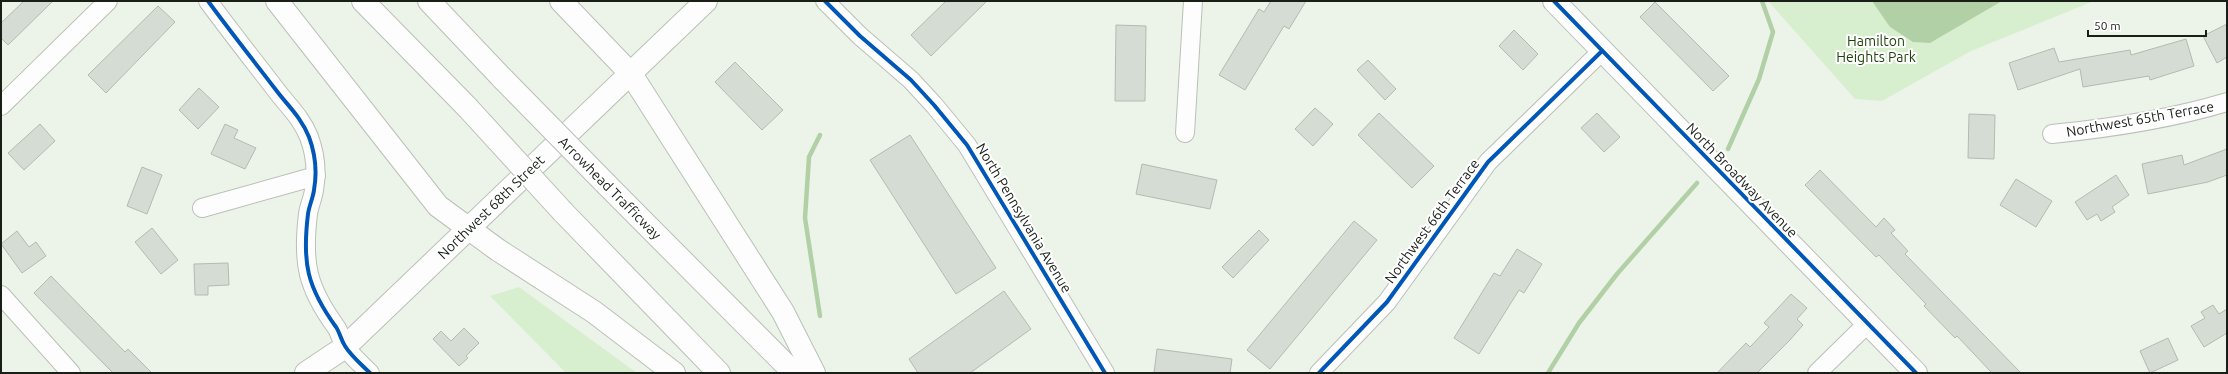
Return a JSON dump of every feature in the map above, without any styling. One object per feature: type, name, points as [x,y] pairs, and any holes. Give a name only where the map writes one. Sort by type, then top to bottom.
[{"type":"main road","points":[[277,1],[438,206],[525,269],[594,312],[674,373]]},
{"type":"main road","points":[[363,1],[467,107],[563,212],[719,373]]},
{"type":"main road","name":"Arrowhead Trafficway","points":[[429,1],[607,186],[794,373]]},
{"type":"main road","points":[[561,1],[631,74],[783,312],[814,373]]},
{"type":"main road","name":"Northwest 68th Street","points":[[306,373],[345,347],[467,228],[631,74],[706,1]]},
{"type":"main road","name":"North Broadway Avenue","points":[[1554,1],[1916,373]]},
{"type":"main road","name":"Northwest 68th Street","points":[[334,373],[345,347]]},
{"type":"street","points":[[1,106],[108,1]]},
{"type":"street","points":[[208,1],[278,93],[299,117],[309,137],[314,158],[316,176],[314,191],[308,213],[306,262],[314,293],[324,312],[337,329],[345,347],[370,373]]},
{"type":"street","name":"North Pennsylvania Avenue","points":[[825,1],[860,36],[910,80],[934,105],[967,145],[1105,373]]},
{"type":"street","points":[[1185,133],[1193,1]]},
{"type":"street","name":"Northwest 66th Terrace","points":[[1319,373],[1387,302],[1488,162],[1602,51]]},
{"type":"street","name":"Northwest 65th Terrace","points":[[2052,134],[2089,131],[2165,117],[2227,102]]},
{"type":"street","points":[[202,208],[316,176]]},
{"type":"street","points":[[1,295],[71,373]]},
{"type":"street","points":[[1817,373],[1867,324]]},
{"type":"green space","name":"Hamilton Heights Park","points":[[1768,1],[2094,1],[1971,51],[1882,101],[1855,99]]},
{"type":"green space","points":[[519,287],[637,373],[566,373],[490,296]]},
{"type":"shaded area","points":[[1872,1],[2002,1],[1930,43],[1913,42],[1890,27]]},
{"type":"building","points":[[24,1],[53,1],[8,45],[1,38],[1,23]]},
{"type":"building","points":[[946,1],[987,1],[931,56],[911,35]]},
{"type":"building","points":[[1271,1],[1306,1],[1289,29],[1284,26],[1245,90],[1219,75],[1259,9],[1264,12]]},
{"type":"building","points":[[1655,2],[1729,76],[1713,91],[1640,17]]},
{"type":"building","points":[[158,6],[175,22],[106,93],[88,75]]},
{"type":"building","points":[[2227,24],[2227,57],[2217,63],[2203,36]]},
{"type":"building","points":[[1116,25],[1146,26],[1145,101],[1115,101]]},
{"type":"building","points":[[1514,30],[1538,54],[1523,70],[1499,46]]},
{"type":"building","points":[[2186,39],[2194,66],[2150,80],[2149,76],[2083,87],[2080,69],[2018,90],[2009,63],[2054,48],[2059,62],[2130,50],[2131,55]]},
{"type":"building","points":[[1368,60],[1396,89],[1385,100],[1357,70]]},
{"type":"building","points":[[735,62],[783,110],[762,130],[715,82]]},
{"type":"building","points":[[199,88],[219,107],[198,129],[179,110]]},
{"type":"building","points":[[1315,108],[1333,124],[1313,146],[1295,129]]},
{"type":"building","points":[[1379,113],[1434,166],[1412,188],[1358,135]]},
{"type":"building","points":[[1597,113],[1620,137],[1604,152],[1581,128]]},
{"type":"building","points":[[1969,114],[1995,115],[1994,159],[1968,158]]},
{"type":"building","points":[[40,124],[55,141],[24,170],[8,153]]},
{"type":"building","points":[[225,124],[238,130],[234,138],[256,148],[245,169],[211,154]]},
{"type":"building","points":[[910,135],[996,268],[956,294],[870,160]]},
{"type":"building","points":[[2227,149],[2227,175],[2208,182],[2148,194],[2142,164],[2182,155],[2184,165]]},
{"type":"building","points":[[1142,164],[1217,180],[1210,209],[1136,194]]},
{"type":"building","points":[[142,167],[162,175],[147,214],[127,206]]},
{"type":"building","points":[[1820,170],[1876,227],[1884,218],[1895,230],[1891,233],[1908,251],[1905,254],[2021,373],[1992,373],[1957,336],[1955,338],[1924,306],[1926,304],[1879,255],[1876,257],[1805,185]]},
{"type":"building","points":[[2116,175],[2129,195],[2112,207],[2115,212],[2101,221],[2097,214],[2087,220],[2075,202]]},
{"type":"building","points":[[2016,179],[2052,201],[2036,227],[2000,205]]},
{"type":"building","points":[[1354,221],[1377,240],[1270,369],[1247,350]]},
{"type":"building","points":[[152,228],[178,260],[161,274],[135,242]]},
{"type":"building","points":[[1259,230],[1269,240],[1233,278],[1222,267]]},
{"type":"building","points":[[17,231],[29,247],[36,242],[46,256],[22,273],[1,244]]},
{"type":"building","points":[[1517,249],[1542,264],[1524,293],[1519,290],[1479,354],[1454,338],[1494,273],[1500,276]]},
{"type":"building","points":[[228,263],[229,285],[208,286],[208,295],[195,295],[194,264]]},
{"type":"building","points":[[51,276],[125,352],[128,349],[152,373],[113,373],[34,293]]},
{"type":"building","points":[[1004,291],[1031,329],[970,373],[918,373],[909,359]]},
{"type":"building","points":[[1791,294],[1807,308],[1797,319],[1803,325],[1789,341],[1757,373],[1717,373],[1746,343],[1750,347],[1769,327],[1764,323]]},
{"type":"building","points":[[2213,305],[2219,314],[2227,309],[2227,333],[2204,347],[2191,326],[2205,318],[2201,312]]},
{"type":"building","points":[[464,328],[479,343],[466,356],[468,358],[459,366],[433,339],[441,331],[451,341]]},
{"type":"building","points":[[2168,338],[2178,360],[2150,373],[2140,351]]},
{"type":"building","points":[[1157,349],[1232,359],[1230,373],[1154,373]]},
{"type":"waterway","points":[[1728,149],[1759,79],[1773,32],[1762,1]]},
{"type":"waterway","points":[[820,135],[809,157],[805,218],[820,316]]},
{"type":"waterway","points":[[1548,373],[1579,323],[1617,274],[1697,183]]},
{"type":"cycle path","points":[[208,1],[306,130],[314,156],[315,170],[315,183],[309,208],[306,231],[309,274],[313,287],[347,350],[370,373]]},
{"type":"cycle path","points":[[825,1],[860,36],[911,80],[967,145],[1105,373]]},
{"type":"cycle path","points":[[1554,1],[1916,373]]},
{"type":"cycle path","points":[[1319,373],[1387,302],[1488,162],[1602,51]]}]
